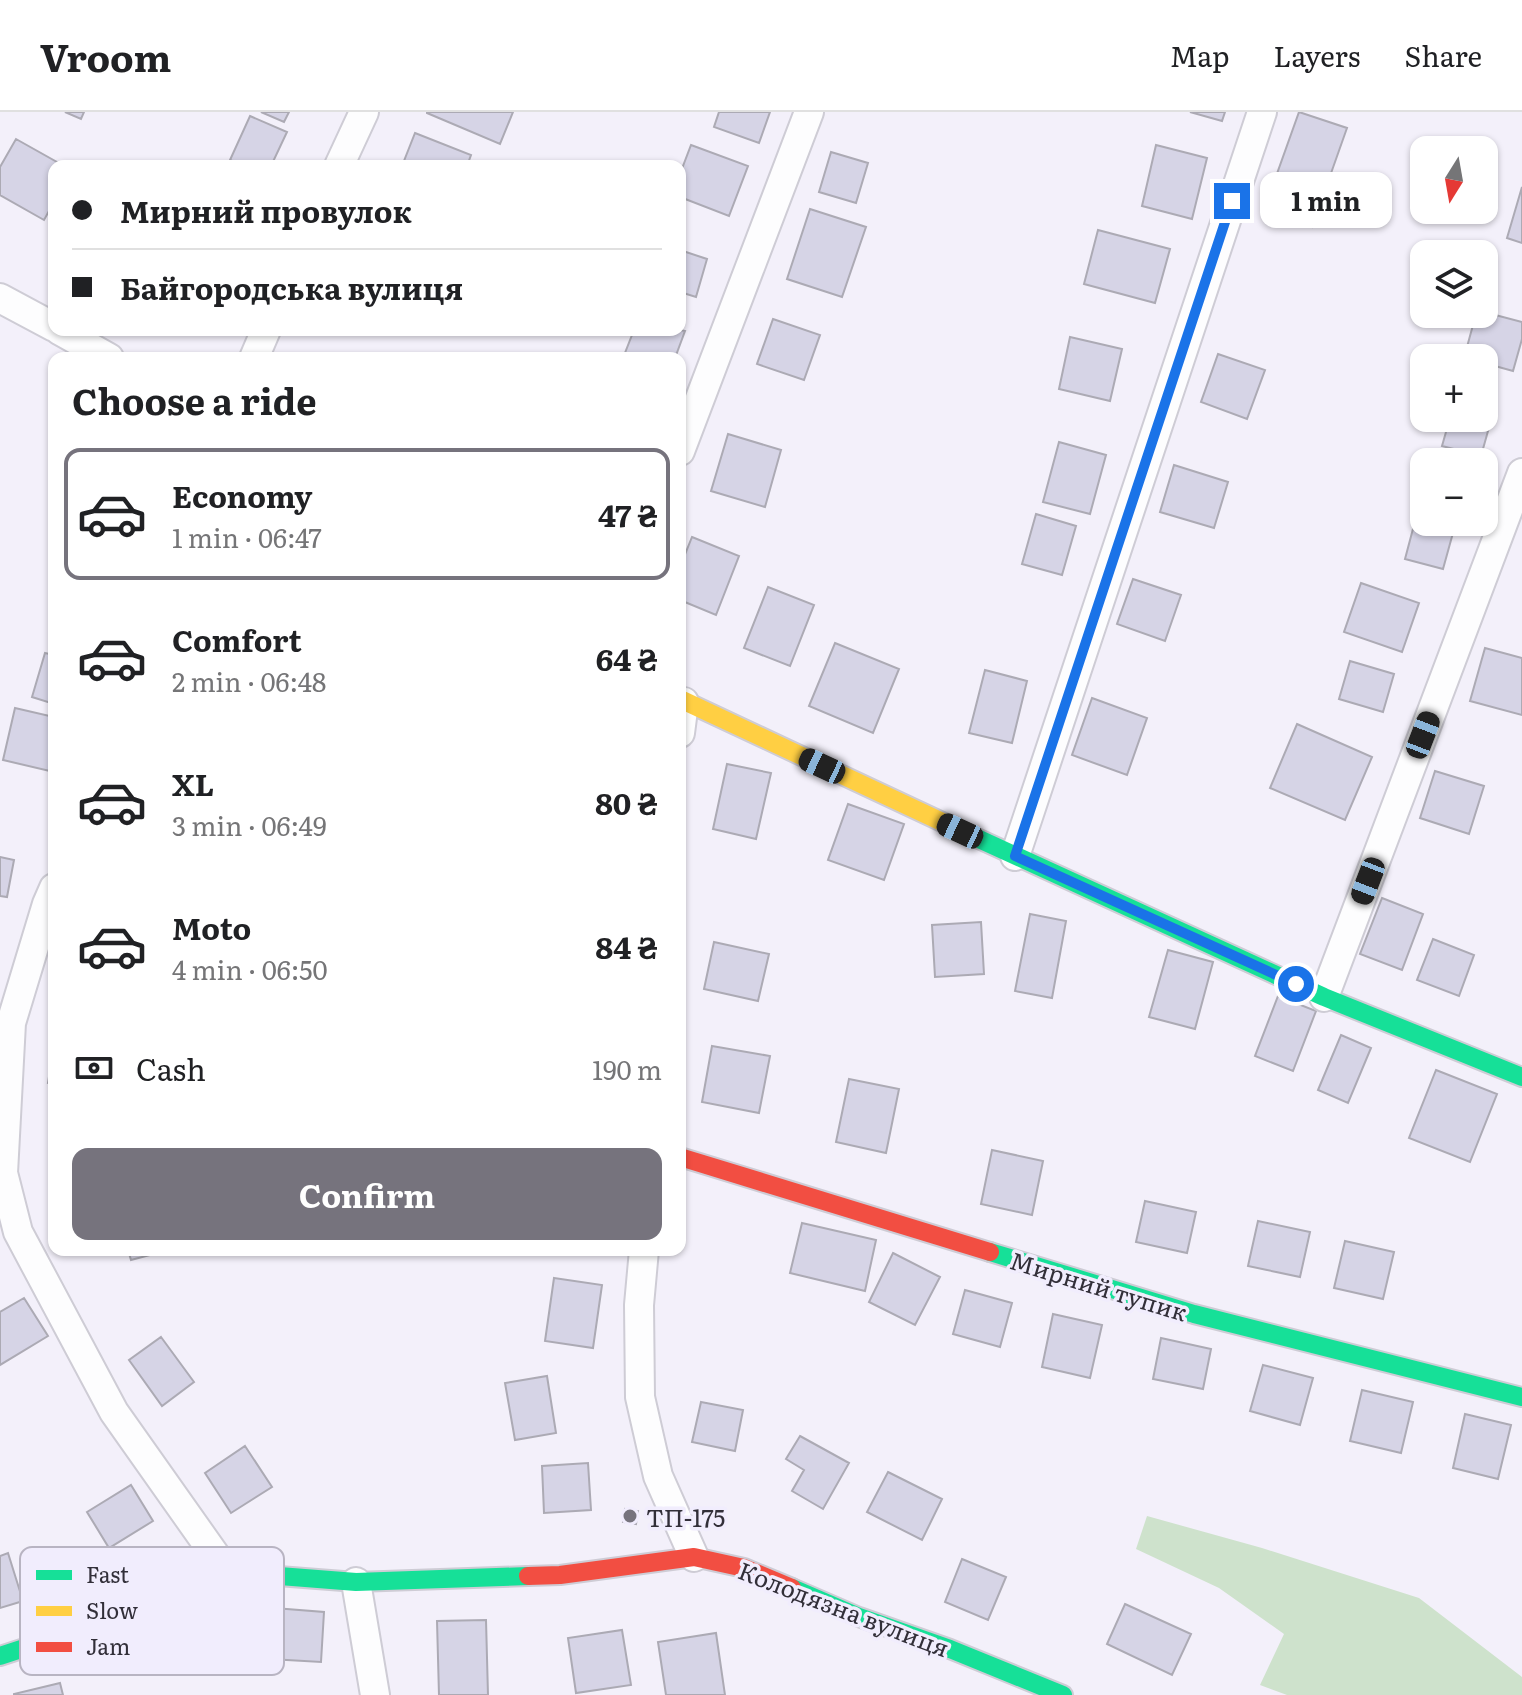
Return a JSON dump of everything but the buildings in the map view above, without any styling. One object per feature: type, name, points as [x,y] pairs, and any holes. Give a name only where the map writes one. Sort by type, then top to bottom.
[{"type":"street","points":[[342,160],[364,112]]},
{"type":"street","points":[[686,435],[809,112]]},
{"type":"street","points":[[1015,856],[1262,112]]},
{"type":"street","points":[[0,298],[48,325]]},
{"type":"street","points":[[69,336],[98,352]]},
{"type":"street","points":[[1324,997],[1522,473]]},
{"type":"street","points":[[686,702],[1324,997],[1522,1077]]},
{"type":"street","points":[[48,902],[11,1023],[3,1173],[18,1232],[114,1412],[209,1547]]},
{"type":"street","name":"Мирний тупик","points":[[686,1159],[1194,1314],[1522,1397]]},
{"type":"street","points":[[284,1576],[356,1582],[560,1575],[694,1557],[658,1476],[640,1397],[639,1305],[643,1256]]},
{"type":"street","name":"Колодязна вулиця","points":[[694,1557],[744,1568],[859,1617],[950,1649],[1063,1695]]},
{"type":"street","points":[[356,1582],[375,1695]]},
{"type":"street","points":[[0,1656],[20,1649]]},
{"type":"green space","points":[[1147,1516],[1262,1548],[1419,1598],[1522,1677],[1522,1695],[1287,1695],[1260,1685],[1284,1634],[1219,1588],[1136,1549]]},
{"type":"traffic: fast","points":[[955,828],[1324,997],[1522,1077]]},
{"type":"traffic: fast","points":[[990,1252],[1194,1314],[1522,1397]]},
{"type":"traffic: fast","points":[[284,1576],[356,1582],[528,1576]]},
{"type":"traffic: fast","points":[[792,1588],[1063,1695]]},
{"type":"traffic: fast","points":[[0,1656],[20,1649]]},
{"type":"traffic: slow","points":[[686,702],[955,828]]},
{"type":"traffic: jam","points":[[686,1159],[990,1252]]},
{"type":"traffic: jam","points":[[528,1576],[560,1575],[694,1557],[744,1568],[792,1588]]},
{"type":"place","name":"ТП-175","points":[[630,1516]]},
{"type":"route","points":[[1232,201],[1015,856],[1296,984]]}]
